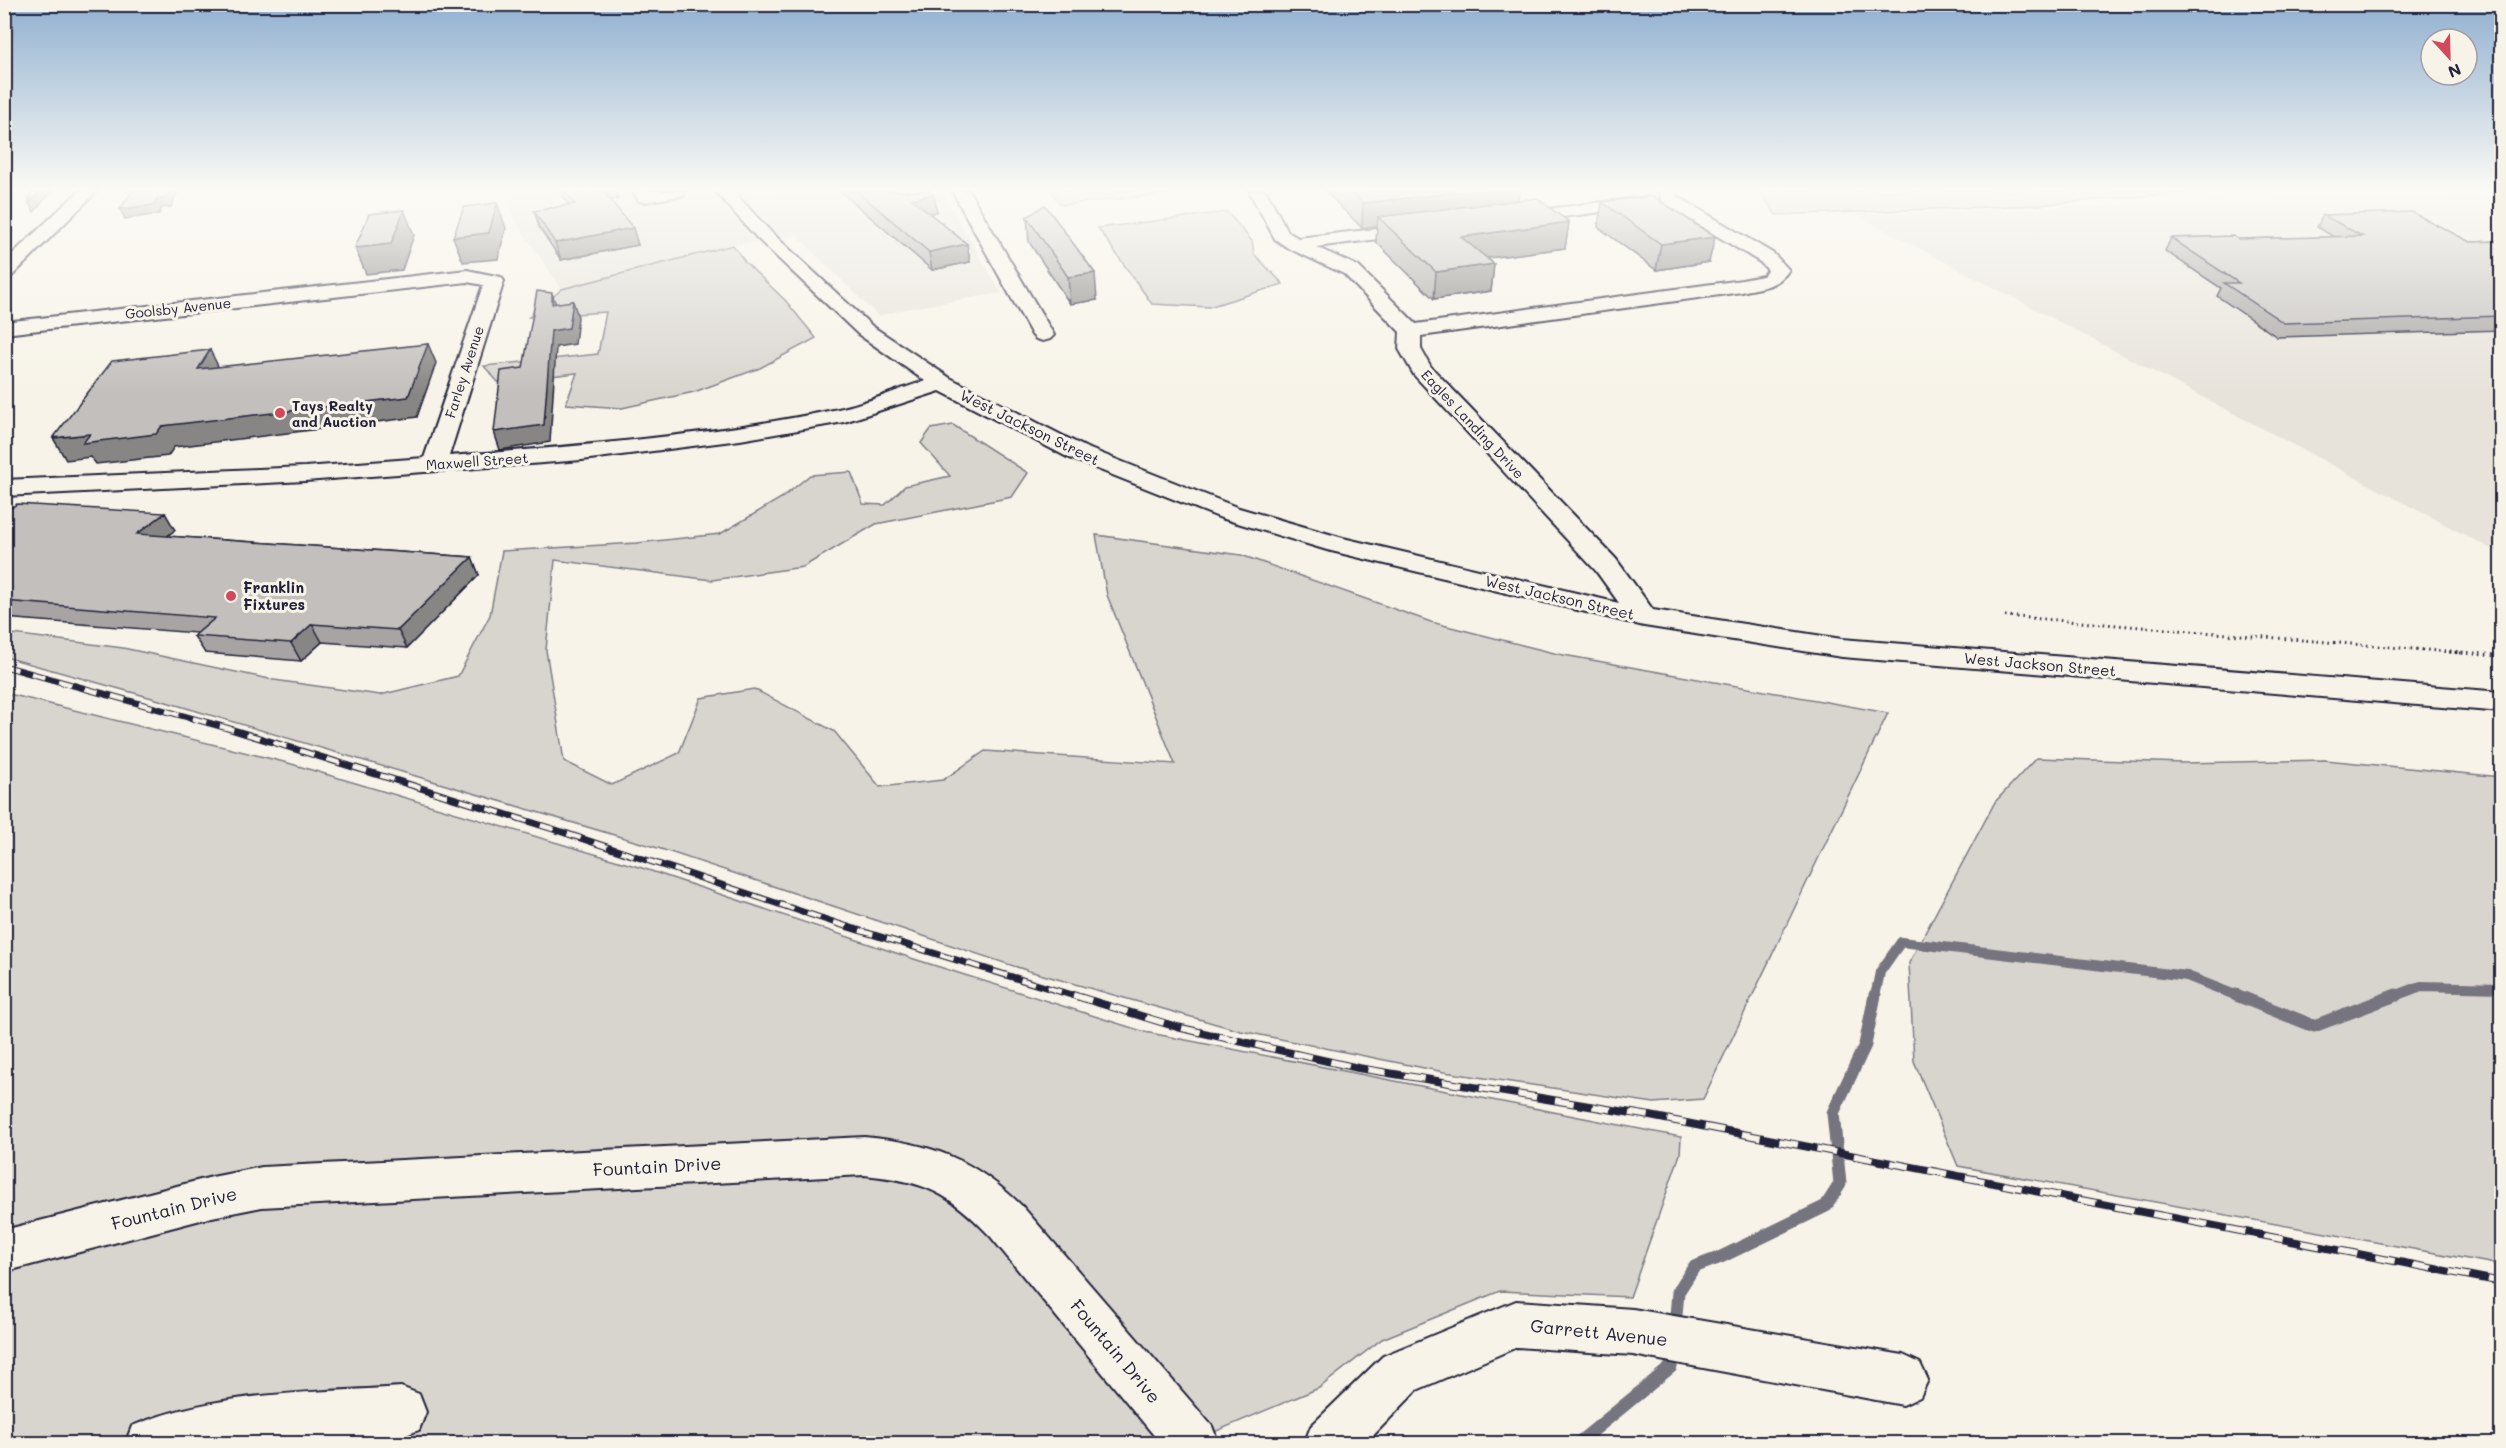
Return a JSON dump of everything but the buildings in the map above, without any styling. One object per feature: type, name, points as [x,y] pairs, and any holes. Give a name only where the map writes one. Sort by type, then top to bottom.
[{"type":"street","points":[[4,273],[19,259]]},
{"type":"street","name":"West Jackson Street","points":[[789,259],[865,330],[942,383],[1076,452],[1230,513],[1336,544],[1644,616],[1842,648],[2502,702]]},
{"type":"street","points":[[999,259],[1043,335]]},
{"type":"street","points":[[1326,259],[1351,270],[1411,331],[1742,286],[1770,280],[1779,270],[1768,259]]},
{"type":"street","name":"Goolsby Avenue","points":[[4,328],[467,276],[494,281]]},
{"type":"street","name":"Farley Avenue","points":[[435,464],[494,281]]},
{"type":"street","name":"Eagles Landing Drive","points":[[1411,331],[1410,349],[1422,369],[1606,565],[1644,616]]},
{"type":"street","name":"Maxwell Street","points":[[4,488],[305,474],[582,453],[752,431],[844,415],[942,383]]},
{"type":"street","name":"Fountain Drive","points":[[4,1251],[212,1197],[274,1186],[864,1155],[907,1160],[942,1171],[974,1190],[1007,1222],[1194,1443]]},
{"type":"street","name":"Garrett Avenue","points":[[1329,1443],[1400,1373],[1516,1324],[1633,1332],[1903,1380]]},
{"type":"street","points":[[150,1443],[197,1430],[247,1422],[401,1412]]},
{"type":"path","points":[[2005,616],[2502,656]]},
{"type":"shaded area","points":[[541,259],[680,259],[562,289]]},
{"type":"shaded area","points":[[680,259],[743,259],[785,300],[816,338],[760,368],[694,392],[622,408],[566,404],[577,373],[498,382],[484,366],[598,354],[606,312],[529,317],[562,289]]},
{"type":"shaded area","points":[[820,259],[981,259],[1001,293],[905,309],[878,316]]},
{"type":"shaded area","points":[[1120,259],[1258,259],[1283,284],[1209,307],[1152,304]]},
{"type":"shaded area","points":[[1939,259],[2501,259],[2501,554]]},
{"type":"shaded area","points":[[953,425],[1028,473],[1012,497],[876,524],[803,567],[712,580],[555,560],[546,650],[564,761],[612,785],[679,753],[701,698],[754,689],[834,731],[880,787],[943,780],[985,751],[1175,764],[1107,595],[1096,535],[1241,555],[1431,622],[1558,654],[1888,713],[1703,1099],[1654,1103],[1444,1072],[1241,1031],[1029,971],[658,848],[163,701],[5,657],[5,633],[123,648],[274,680],[380,695],[458,676],[490,615],[502,551],[637,543],[720,534],[783,497],[810,475],[851,472],[863,504],[885,505],[905,486],[950,476],[921,443],[931,429]]},
{"type":"shaded area","points":[[5,693],[288,763],[642,868],[914,959],[1145,1032],[1681,1137],[1680,1154],[1630,1297],[1500,1291],[1382,1339],[1319,1388],[1188,1443],[5,1444]]},
{"type":"shaded area","points":[[2036,758],[2184,763],[2325,760],[2501,777],[2501,1265],[1958,1166],[1914,1061],[1909,963],[1995,802]]},
{"type":"waterway","points":[[1875,997],[1880,972],[1901,942],[2187,976],[2240,997]]},
{"type":"waterway","points":[[2392,997],[2421,986],[2502,988]]},
{"type":"waterway","points":[[1675,1327],[1678,1292],[1694,1267],[1721,1257],[1826,1206],[1840,1184],[1833,1113],[1865,1045],[1875,995]]},
{"type":"waterway","points":[[2236,995],[2314,1026],[2396,995]]},
{"type":"waterway","points":[[1577,1444],[1671,1367],[1672,1353]]},
{"type":"railway","points":[[4,666],[227,728],[553,829],[845,926],[1078,997]]},
{"type":"railway","points":[[1073,995],[1177,1027],[1358,1068],[1650,1116],[2502,1282]]},
{"type":"place","name":"Tays Realty and Auction","points":[[280,413]]},
{"type":"place","name":"Franklin Fixtures","points":[[231,596]]}]
